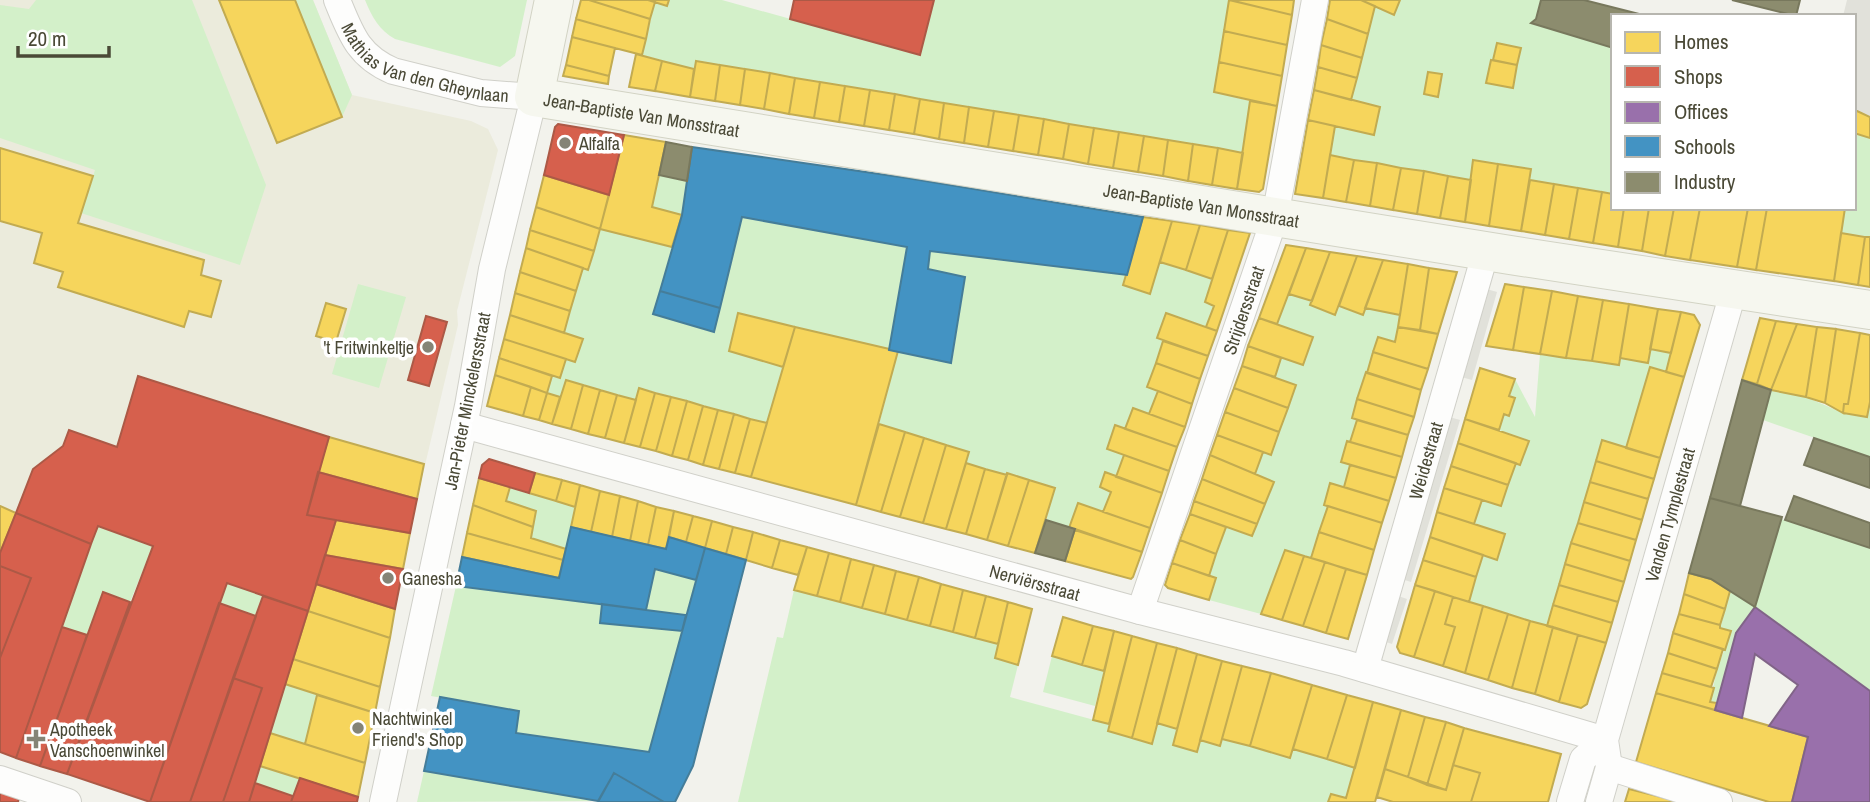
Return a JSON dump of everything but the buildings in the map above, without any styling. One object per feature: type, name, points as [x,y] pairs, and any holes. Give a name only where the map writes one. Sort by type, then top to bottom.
[{"type":"street","name":"Mathias Van den Gheynlaan","points":[[337,0],[353,38],[371,60],[381,66],[481,93],[534,97]]},
{"type":"street","name":"Jan-Pieter Minckelersstraat","points":[[383,802],[464,425],[492,269],[534,97],[554,0]]},
{"type":"street","name":"Strijdersstraat","points":[[1140,611],[1275,217],[1315,0]]},
{"type":"street","name":"Jean-Baptiste Van Monsstraat","points":[[534,97],[1486,251],[1870,310]]},
{"type":"street","name":"Weidestraat","points":[[1365,669],[1486,251]]},
{"type":"street","name":"Vanden Tymplestraat","points":[[1599,802],[1609,767],[1605,740],[1734,289]]},
{"type":"street","name":"Nerviërsstraat","points":[[464,425],[1140,611],[1365,669],[1605,740]]},
{"type":"street","name":"Vanden Tymplestraat","points":[[1570,802],[1583,759],[1605,740]]},
{"type":"street","points":[[1609,767],[1719,802]]},
{"type":"street","points":[[0,779],[68,802]]},
{"type":"shaded area","points":[[0,0],[313,0],[352,95],[471,121],[488,129],[498,150],[457,311],[458,325],[417,499],[318,472],[138,377],[117,447],[69,430],[63,446],[33,469],[0,553]]},
{"type":"shaded area","points":[[1847,0],[1870,0],[1870,117],[1856,113],[1856,14],[1844,14]]},
{"type":"shaded area","points":[[1476,286],[1497,292],[1472,380],[1451,374]]},
{"type":"shaded area","points":[[1439,414],[1460,420],[1411,582],[1392,576]]},
{"type":"shaded area","points":[[1387,592],[1407,599],[1392,644],[1374,638]]},
{"type":"green space","points":[[36,0],[192,0],[266,185],[240,265],[81,213],[95,170],[0,138],[0,5],[29,9]]},
{"type":"green space","points":[[295,0],[313,0],[352,95],[342,117]]},
{"type":"green space","points":[[365,0],[527,0],[515,56],[500,67],[395,39],[377,22]]},
{"type":"green space","points":[[669,0],[722,0],[920,55],[934,0],[1229,0],[1214,92],[1250,101],[1243,153],[696,61],[694,69],[642,55],[655,2],[667,5]]},
{"type":"green space","points":[[1400,0],[1541,0],[1536,19],[1532,23],[1611,47],[1611,194],[1530,180],[1530,169],[1474,160],[1471,180],[1330,155],[1335,126],[1374,135],[1351,100],[1375,6],[1393,15]],"holes":[[[1497,43],[1520,48],[1513,88],[1486,83]],[[1428,72],[1442,74],[1438,97],[1424,94]]]},
{"type":"green space","points":[[1857,134],[1870,138],[1870,237],[1841,233],[1845,210],[1856,210]]},
{"type":"green space","points":[[659,175],[687,181],[682,215],[652,207]]},
{"type":"green space","points":[[742,217],[907,247],[889,350],[738,313],[729,351],[783,367],[767,423],[640,388],[636,400],[566,380],[560,397],[547,393],[552,376],[560,378],[566,359],[575,362],[564,333],[583,268],[589,269],[600,229],[672,247],[654,314],[714,331]]},
{"type":"green space","points":[[930,251],[1127,275],[1123,285],[1150,294],[1160,262],[1212,279],[1205,302],[1214,306],[1206,327],[1166,313],[1157,338],[1163,341],[1148,387],[1158,391],[1149,414],[1133,408],[1125,429],[1115,425],[1124,455],[1116,477],[1105,473],[1100,487],[1111,492],[1103,512],[1078,504],[1069,528],[1046,520],[1055,488],[966,463],[969,452],[879,424],[898,351],[952,362],[965,278],[928,269]]},
{"type":"green space","points":[[358,284],[406,297],[379,388],[332,374]]},
{"type":"green space","points":[[1289,294],[1312,301],[1311,306],[1335,315],[1339,306],[1363,315],[1365,308],[1400,315],[1395,342],[1378,338],[1352,418],[1357,420],[1341,462],[1350,465],[1344,487],[1330,484],[1324,505],[1328,506],[1311,558],[1285,550],[1261,614],[1209,600],[1216,578],[1209,576],[1226,527],[1252,536],[1274,482],[1255,474],[1263,452],[1271,455],[1296,385],[1275,377],[1281,358],[1303,365],[1312,337],[1277,324]]},
{"type":"green space","points":[[1650,349],[1671,353],[1666,372],[1650,367],[1626,448],[1602,441],[1547,626],[1469,602],[1483,555],[1497,560],[1505,535],[1474,524],[1482,500],[1501,506],[1516,463],[1521,464],[1529,441],[1499,430],[1515,379],[1535,417],[1540,354],[1618,365],[1620,358],[1647,363]]},
{"type":"green space","points":[[1771,390],[1806,397],[1843,413],[1866,417],[1870,402],[1870,457],[1763,420]]},
{"type":"green space","points":[[510,487],[575,507],[566,549],[531,538],[536,512],[506,501]]},
{"type":"green space","points":[[1781,519],[1870,548],[1870,691],[1755,607],[1736,633],[1717,703],[1710,702],[1717,669],[1731,632],[1720,628],[1730,591],[1754,606]]},
{"type":"green space","points":[[98,526],[153,546],[130,602],[103,592],[87,635],[62,627]]},
{"type":"green space","points":[[655,569],[696,580],[686,615],[646,610]]},
{"type":"green space","points":[[227,583],[263,596],[256,616],[220,603]]},
{"type":"green space","points":[[456,586],[602,604],[600,623],[682,631],[649,752],[516,733],[518,711],[431,696]]},
{"type":"green space","points":[[794,590],[998,644],[995,658],[1018,665],[1010,697],[1109,724],[1108,731],[1152,744],[1157,723],[1177,729],[1173,745],[1197,752],[1200,740],[1219,746],[1222,739],[1290,757],[1293,749],[1355,768],[1346,798],[1331,794],[1328,802],[738,802],[777,637],[783,638]]},
{"type":"green space","points":[[1052,656],[1104,671],[1095,706],[1043,692]]},
{"type":"green space","points":[[285,684],[317,695],[305,744],[270,733]]},
{"type":"green space","points":[[260,766],[300,778],[293,796],[255,783]]},
{"type":"green space","points":[[424,771],[598,801],[417,802]]},
{"type":"place","name":"Alfalfa","points":[[565,143]]},
{"type":"place","name":"'t Fritwinkeltje","points":[[428,347]]},
{"type":"place","name":"Ganesha","points":[[388,578]]},
{"type":"place","name":"Nachtwinkel Friend's Shop","points":[[358,728]]},
{"type":"place","name":"Apotheek Vanschoenwinkel","points":[[36,739]]}]
